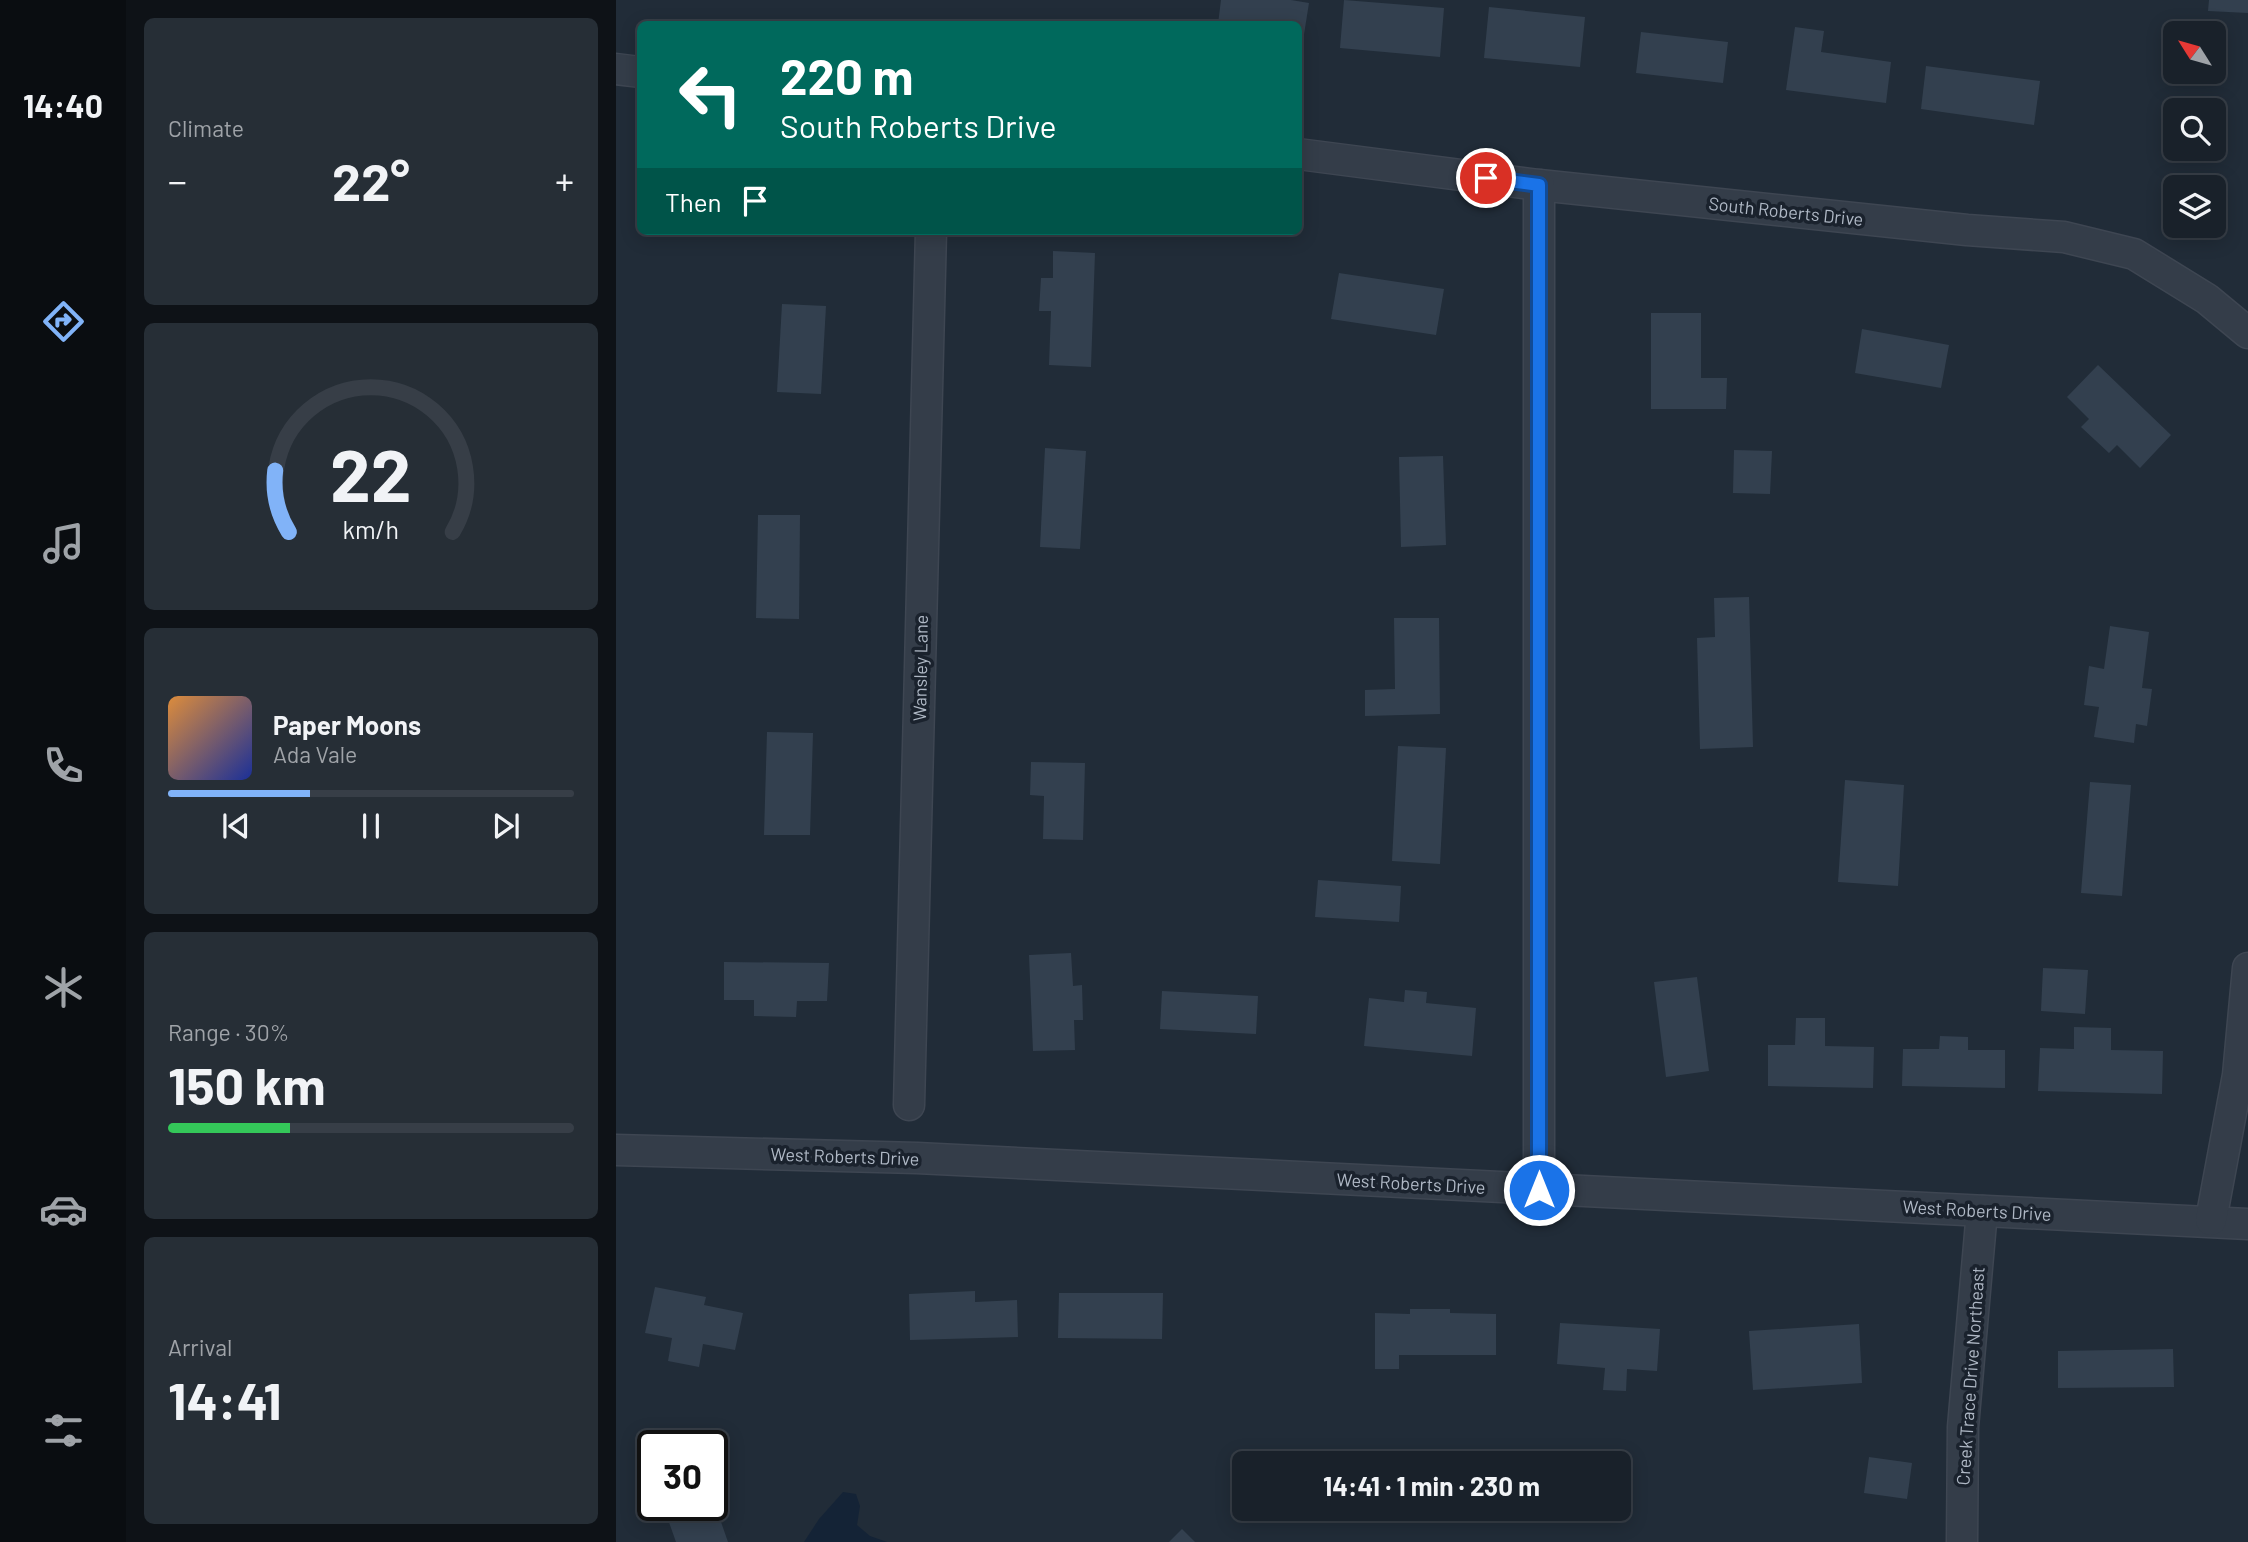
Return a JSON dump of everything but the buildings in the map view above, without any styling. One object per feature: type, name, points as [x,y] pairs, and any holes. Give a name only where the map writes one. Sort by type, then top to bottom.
[{"type":"street","points":[[616,69],[637,72]]},
{"type":"street","name":"South Roberts Drive","points":[[1302,155],[1539,185],[1967,230],[2064,237],[2134,254],[2207,299],[2248,333]]},
{"type":"street","points":[[1539,185],[1539,1190]]},
{"type":"street","name":"Wansley Lane","points":[[908,1105],[931,235]]},
{"type":"street","points":[[2211,1220],[2238,1075],[2248,968]]},
{"type":"street","name":"West Roberts Drive","points":[[616,1150],[917,1158],[1539,1190],[2211,1220],[2248,1224]]},
{"type":"street","name":"Creek Trace Drive Northeast","points":[[1962,1542],[1964,1427],[1982,1211]]},
{"type":"water","points":[[843,1492],[856,1494],[860,1506],[857,1525],[870,1536],[887,1542],[804,1542],[819,1519]]},
{"type":"route","points":[[1486,178],[1539,185],[1539,1190]]}]
